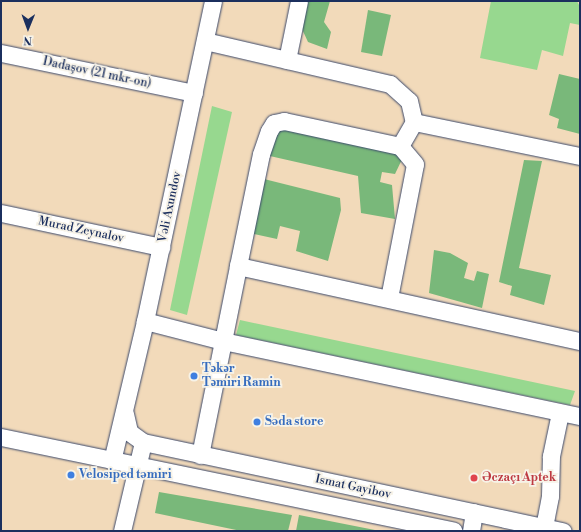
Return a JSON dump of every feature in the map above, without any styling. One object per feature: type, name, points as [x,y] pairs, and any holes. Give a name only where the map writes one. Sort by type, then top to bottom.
[{"type":"street","name":"Vəli Axundov","points":[[112,461],[145,321],[213,1]]},
{"type":"street","points":[[287,60],[299,1]]},
{"type":"street","points":[[205,41],[390,84],[409,101],[414,122],[400,146]]},
{"type":"street","name":"Dadaşov (21 mkr-on)","points":[[1,53],[194,93]]},
{"type":"street","points":[[200,455],[261,154],[269,131],[274,123],[284,122],[400,146],[415,164],[389,298]]},
{"type":"street","points":[[414,122],[580,156]]},
{"type":"street","name":"Murad Zeynalov","points":[[1,213],[161,247]]},
{"type":"street","points":[[238,266],[580,341]]},
{"type":"street","points":[[145,321],[223,341],[580,416]]},
{"type":"street","points":[[124,412],[129,432],[143,442]]},
{"type":"street","points":[[544,527],[550,496],[551,456],[560,413]]},
{"type":"street","points":[[1,437],[112,461],[143,442]]},
{"type":"street","points":[[122,531],[143,442]]},
{"type":"street","name":"Ismat Gayibov","points":[[143,442],[563,531]]},
{"type":"street","name":"Ismat Gayibov","points":[[112,461],[453,531]]},
{"type":"street","points":[[471,531],[474,512]]},
{"type":"green space","points":[[299,1],[330,1],[324,22],[331,32],[327,49],[308,42],[296,16]]},
{"type":"green space","points":[[491,1],[577,1],[580,7],[580,25],[570,23],[563,56],[542,50],[537,70],[480,58]]},
{"type":"green space","points":[[368,10],[391,15],[382,56],[361,52]]},
{"type":"green space","points":[[559,74],[580,79],[580,134],[557,128],[559,119],[549,115]]},
{"type":"green space","points":[[212,106],[232,112],[187,315],[170,310]]},
{"type":"green space","points":[[274,123],[406,151],[395,174],[382,172],[380,182],[392,185],[395,219],[361,213],[358,176],[261,154]]},
{"type":"green space","points":[[524,160],[542,161],[519,268],[551,275],[544,305],[510,295],[512,286],[499,282]]},
{"type":"green space","points":[[256,177],[340,198],[341,210],[328,261],[296,251],[300,231],[280,226],[277,239],[245,232]]},
{"type":"green space","points":[[434,250],[450,253],[468,263],[464,278],[474,281],[477,271],[489,274],[482,308],[429,293]]},
{"type":"green space","points":[[240,320],[575,391],[570,405],[236,335]]},
{"type":"green space","points":[[159,492],[292,515],[288,531],[241,531],[155,513]]},
{"type":"green space","points":[[299,515],[380,531],[296,531]]},
{"type":"place","name":"Tәkәr Tәmiri Ramin","points":[[194,376]]},
{"type":"place","name":"Səda store","points":[[257,422]]},
{"type":"place","name":"Velosiped təmiri","points":[[71,475]]},
{"type":"place","name":"Əczaçı Aptek","points":[[474,478]]}]
